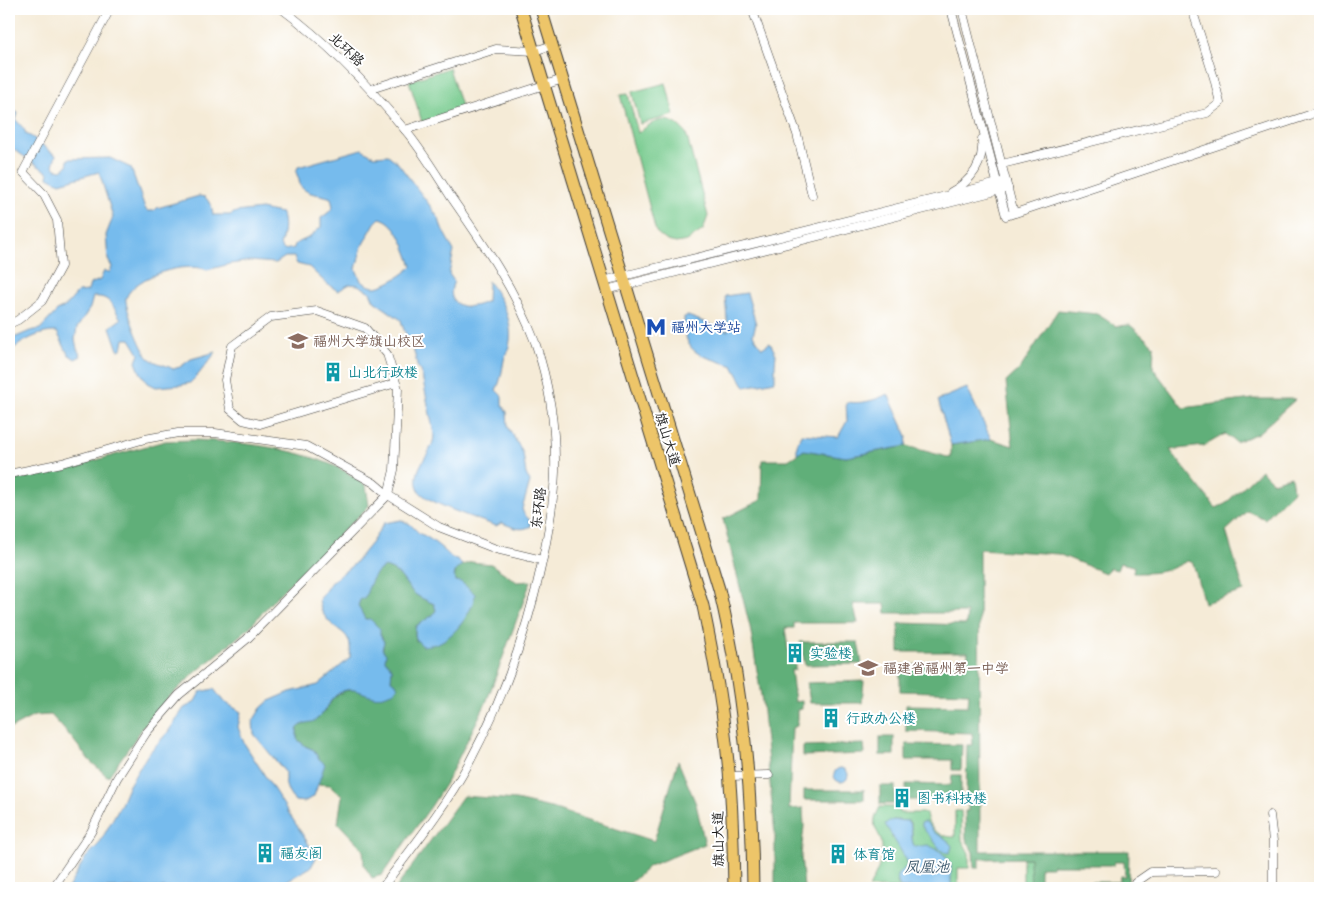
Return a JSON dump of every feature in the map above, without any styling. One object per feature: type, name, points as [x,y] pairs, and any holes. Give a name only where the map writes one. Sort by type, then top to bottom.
[{"type":"highway","name":"旗山大道","points":[[521,9],[703,606],[720,694],[730,776],[734,888]]},
{"type":"highway","name":"旗山大道","points":[[541,9],[719,589],[737,680],[749,776],[753,835],[753,888]]},
{"type":"street","points":[[9,324],[18,320],[42,301],[61,266],[58,220],[43,193],[23,172],[110,9]]},
{"type":"street","name":"北环路","points":[[282,9],[325,45],[371,88],[405,130]]},
{"type":"street","points":[[752,9],[797,134],[812,195]]},
{"type":"street","points":[[951,9],[1006,216],[1320,110]]},
{"type":"street","points":[[962,9],[1014,213]]},
{"type":"street","points":[[1002,164],[1207,113],[1220,102],[1192,9]]},
{"type":"street","points":[[371,88],[496,49],[534,50],[552,45]]},
{"type":"street","points":[[405,130],[563,78]]},
{"type":"street","points":[[939,198],[966,182],[979,164],[982,144],[979,114]]},
{"type":"street","name":"东环路","points":[[382,888],[441,807],[468,764],[491,719],[520,647],[536,590],[551,519],[555,471],[553,428],[545,377],[535,342],[516,298],[490,253],[405,130]]},
{"type":"street","points":[[624,281],[1007,185]]},
{"type":"street","points":[[605,286],[939,198],[998,187]]},
{"type":"street","points":[[53,888],[91,832],[117,778],[152,727],[179,695],[247,639],[388,495],[394,470],[398,389],[387,354],[366,328],[317,311],[271,317],[232,346],[225,380],[230,409],[243,420],[260,424],[396,383]]},
{"type":"street","points":[[9,474],[62,463],[145,439],[178,433],[215,433],[306,446],[374,483],[388,495],[439,526],[496,549],[542,560]]},
{"type":"street","points":[[730,776],[770,775]]},
{"type":"street","points":[[1270,815],[1273,841],[1273,888]]},
{"type":"street","points":[[1135,888],[1135,883],[1151,872],[1216,871]]},
{"type":"green space","points":[[449,68],[462,109],[422,122],[409,81]]},
{"type":"green space","points":[[666,83],[674,115],[640,124],[632,92]]},
{"type":"green space","points":[[628,94],[638,133],[651,124],[662,120],[674,123],[686,133],[708,216],[703,230],[687,241],[676,243],[667,241],[656,232],[620,95]]},
{"type":"green space","points":[[1058,310],[1097,314],[1116,326],[1130,325],[1154,346],[1153,368],[1183,408],[1253,399],[1296,399],[1258,433],[1236,442],[1225,434],[1204,446],[1170,450],[1216,508],[1225,504],[1261,470],[1273,482],[1291,476],[1293,491],[1265,519],[1247,511],[1226,531],[1244,591],[1204,603],[1193,563],[1187,561],[1161,572],[1149,573],[1133,573],[1134,566],[1120,563],[1117,570],[1110,568],[1105,573],[1058,554],[979,549],[980,851],[1129,851],[1128,888],[1045,888],[1045,883],[1055,882],[1119,882],[1120,876],[1125,876],[1124,862],[1114,862],[1114,865],[1052,865],[1052,867],[1040,867],[1040,888],[1031,888],[1030,858],[979,859],[979,868],[974,868],[973,852],[966,839],[965,811],[968,811],[968,800],[966,800],[967,745],[973,745],[972,733],[906,731],[906,705],[968,706],[969,693],[900,691],[900,665],[967,665],[968,652],[899,652],[899,623],[966,625],[967,613],[886,613],[885,604],[853,604],[858,623],[794,623],[794,628],[785,628],[790,663],[795,663],[795,670],[791,670],[795,702],[802,701],[802,709],[797,710],[797,726],[792,728],[789,809],[803,808],[804,826],[801,856],[804,888],[775,888],[775,834],[762,702],[750,627],[723,519],[761,500],[762,460],[788,460],[804,450],[846,457],[906,446],[951,458],[951,445],[991,439],[1013,446],[1006,382],[1020,369]]},
{"type":"green space","points":[[194,440],[267,447],[320,460],[341,469],[366,485],[369,506],[276,597],[249,628],[168,698],[147,722],[108,777],[89,760],[51,715],[34,716],[9,729],[9,481],[64,469],[165,441]]},
{"type":"green space","points":[[471,562],[491,564],[517,582],[531,581],[486,703],[446,783],[382,875],[372,878],[364,865],[363,849],[338,823],[342,796],[330,785],[317,784],[319,771],[316,754],[314,750],[305,746],[297,739],[297,729],[303,723],[323,714],[334,697],[344,691],[391,680],[392,668],[383,656],[384,642],[376,626],[370,620],[365,619],[358,606],[364,590],[375,574],[384,567],[390,569],[399,575],[415,594],[434,604],[436,610],[433,615],[416,626],[416,641],[455,582],[455,574],[458,568]]},
{"type":"green space","points":[[800,642],[858,642],[862,664],[805,665]]},
{"type":"green space","points":[[864,681],[862,703],[810,703],[807,683]]},
{"type":"green space","points":[[880,737],[894,737],[894,755],[880,755]]},
{"type":"green space","points":[[864,744],[865,754],[803,756],[803,746]]},
{"type":"green space","points":[[906,744],[962,745],[961,770],[952,770],[952,760],[906,760]]},
{"type":"green space","points":[[678,761],[696,804],[705,844],[649,866],[627,886],[600,888],[396,888],[463,796],[516,800],[555,809],[654,841]]},
{"type":"green space","points":[[952,775],[961,775],[961,800],[906,800],[906,784],[951,785]]},
{"type":"green space","points":[[880,786],[895,786],[895,804],[880,804]]},
{"type":"green space","points":[[804,790],[864,790],[864,800],[804,800]]},
{"type":"green space","points":[[880,807],[899,807],[899,813],[926,813],[932,828],[939,834],[949,837],[955,837],[955,811],[961,811],[962,840],[969,853],[969,868],[958,868],[958,885],[966,885],[966,888],[951,888],[951,864],[920,846],[915,847],[912,841],[912,829],[909,821],[893,820],[892,838],[898,844],[907,861],[907,866],[897,883],[901,888],[869,888],[882,853],[881,841],[875,825],[876,815]]},
{"type":"green space","points":[[1023,858],[1030,858],[1031,882],[1023,882]]},
{"type":"water","points":[[9,99],[10,108],[18,113],[16,120],[26,134],[56,155],[53,165],[56,169],[62,170],[65,168],[68,159],[110,158],[131,168],[147,211],[154,211],[157,208],[199,196],[205,197],[211,204],[213,215],[230,215],[236,212],[261,209],[281,213],[284,225],[280,246],[284,250],[294,248],[295,244],[310,237],[321,227],[321,218],[333,207],[331,198],[311,193],[300,186],[296,172],[298,167],[362,149],[374,156],[388,155],[397,162],[439,219],[442,229],[454,251],[449,274],[454,281],[451,290],[455,302],[459,305],[472,306],[487,301],[488,281],[506,311],[510,329],[509,348],[496,390],[502,396],[502,404],[507,412],[508,427],[523,453],[526,474],[530,482],[522,509],[529,519],[531,526],[520,529],[502,523],[496,526],[432,501],[419,491],[417,476],[432,445],[434,434],[421,371],[417,366],[401,320],[374,301],[370,292],[358,285],[350,284],[338,291],[327,284],[309,267],[297,264],[294,257],[285,257],[276,263],[250,261],[207,270],[187,267],[175,269],[150,277],[131,290],[126,298],[126,302],[134,328],[149,358],[173,369],[180,367],[191,359],[216,352],[190,383],[156,387],[148,383],[140,372],[136,362],[139,354],[130,339],[124,339],[122,349],[118,350],[110,327],[121,319],[107,300],[99,297],[93,297],[90,308],[77,328],[75,339],[81,356],[75,359],[68,354],[57,332],[51,332],[32,337],[20,344],[10,351],[9,359],[9,340],[40,329],[58,310],[65,307],[78,292],[88,291],[90,284],[100,280],[104,271],[110,272],[112,267],[108,260],[106,235],[113,217],[99,172],[60,183],[48,177],[49,173],[9,148]],"holes":[[[380,218],[392,225],[400,237],[412,266],[390,282],[376,287],[361,281],[356,269],[362,246],[375,223]]]},
{"type":"water","points":[[747,293],[756,324],[753,335],[762,348],[770,343],[776,354],[775,381],[745,387],[733,366],[703,356],[691,347],[687,340],[684,317],[688,316],[728,331],[725,296]]},
{"type":"water","points":[[967,388],[991,439],[951,445],[938,400]]},
{"type":"water","points":[[888,394],[907,436],[906,446],[846,457],[804,450],[797,454],[797,445],[801,434],[838,437],[847,421],[846,402],[857,403]]},
{"type":"water","points":[[401,520],[410,524],[420,534],[432,540],[452,558],[457,559],[462,565],[455,572],[455,581],[461,582],[475,594],[474,601],[468,614],[453,633],[437,643],[423,646],[416,638],[416,626],[433,615],[436,610],[434,604],[415,594],[399,575],[390,569],[384,567],[377,573],[365,597],[360,600],[358,606],[365,619],[370,619],[380,629],[380,635],[384,642],[382,649],[386,654],[385,660],[392,668],[391,680],[396,683],[398,688],[382,696],[350,690],[343,691],[335,696],[317,719],[297,729],[297,739],[305,746],[314,750],[318,758],[325,764],[314,796],[304,802],[295,801],[287,788],[285,772],[254,734],[253,721],[261,708],[269,701],[290,692],[318,685],[350,658],[347,636],[324,615],[319,600],[331,582],[354,564],[372,542],[384,523]]},
{"type":"water","points":[[214,689],[223,701],[241,712],[238,727],[244,743],[308,843],[316,858],[311,867],[274,888],[68,888],[86,857],[99,844],[129,785],[148,754],[168,732],[184,708],[194,703],[200,692]]},
{"type":"water","points":[[841,768],[846,770],[848,775],[846,780],[841,782],[836,780],[834,775],[836,770]]},
{"type":"water","name":"凤凰池","points":[[893,820],[908,821],[915,847],[928,845],[945,856],[951,864],[951,888],[901,888],[897,875],[907,866],[907,861],[885,824]]},
{"type":"water","points":[[926,822],[935,833],[946,839],[952,846],[950,853],[944,852],[939,848],[924,829],[921,823]]},
{"type":"place","name":"福州大学站","points":[[656,327]]},
{"type":"place","name":"福州大学旗山校区","points":[[298,341]]},
{"type":"place","name":"山北行政楼","points":[[333,372]]},
{"type":"place","name":"实验楼","points":[[795,653]]},
{"type":"place","name":"福建省福州第一中学","points":[[868,668]]},
{"type":"place","name":"行政办公楼","points":[[831,718]]},
{"type":"place","name":"图书科技楼","points":[[902,798]]},
{"type":"place","name":"福友阁","points":[[265,853]]},
{"type":"place","name":"体育馆","points":[[838,854]]}]
